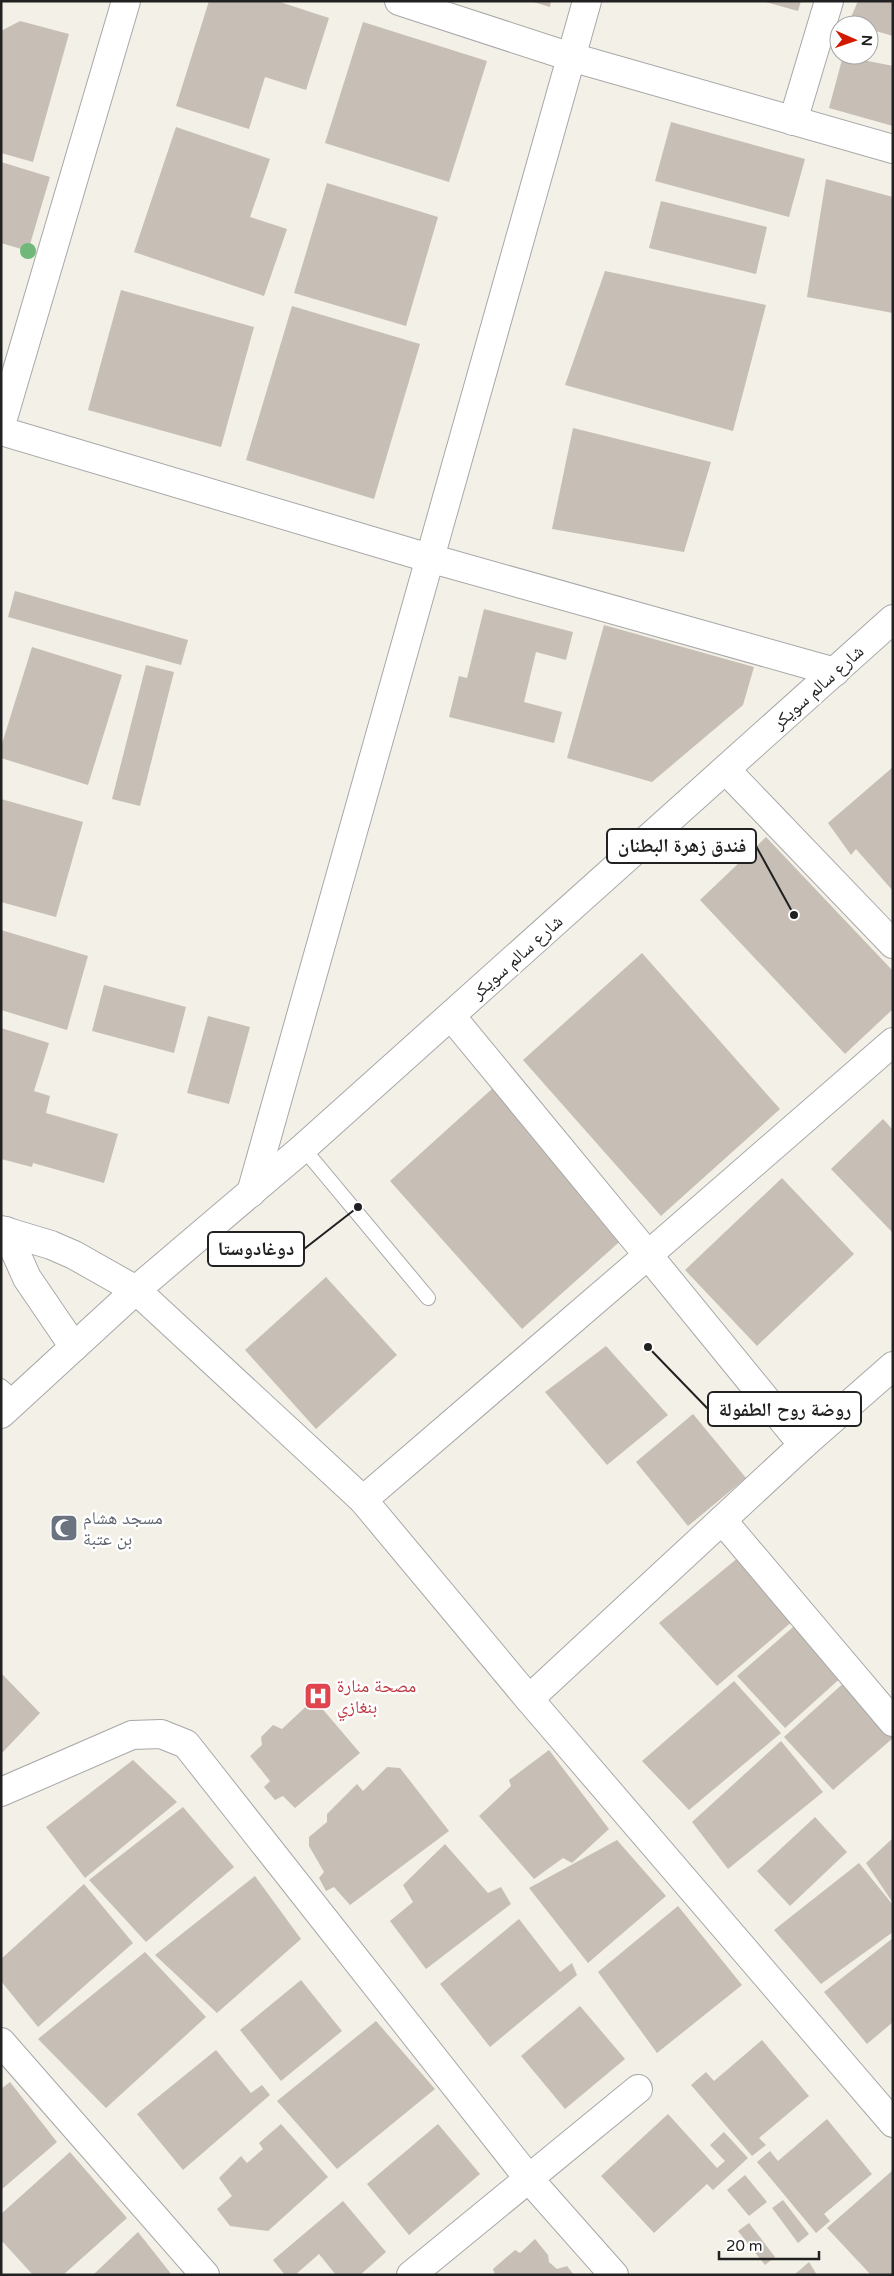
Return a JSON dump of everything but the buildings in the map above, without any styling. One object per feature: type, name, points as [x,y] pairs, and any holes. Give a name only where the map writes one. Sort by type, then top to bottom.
[{"type":"street","points":[[1,425],[126,1]]},
{"type":"street","points":[[399,1],[571,57],[793,122],[893,149]]},
{"type":"street","points":[[251,1193],[428,558],[587,1]]},
{"type":"street","points":[[793,122],[828,1]]},
{"type":"street","points":[[1,431],[428,558],[835,672]]},
{"type":"street","name":"شارع سالم سويكر","points":[[6,1400],[74,1346],[136,1290],[303,1148],[893,619]]},
{"type":"street","points":[[726,770],[893,944]]},
{"type":"street","points":[[451,1016],[803,1444]]},
{"type":"street","points":[[363,1500],[893,1042]]},
{"type":"street","points":[[4,1231],[51,1245],[74,1255],[136,1290],[363,1500],[529,1699],[893,2123]]},
{"type":"street","points":[[4,1231],[27,1278],[74,1346]]},
{"type":"street","points":[[529,1699],[803,1444],[893,1366]]},
{"type":"street","points":[[722,1520],[893,1722]]},
{"type":"street","points":[[1,1792],[132,1735],[161,1734],[186,1744],[529,2179],[614,2275]]},
{"type":"street","points":[[1,2042],[205,2275]]},
{"type":"street","points":[[411,2275],[638,2089]]},
{"type":"lane","points":[[303,1148],[428,1298]]},
{"type":"place","name":"فندق زهرة البطنان","points":[[794,915]]},
{"type":"place","name":"دوغادوستا","points":[[358,1207]]},
{"type":"place","name":"روضة روح الطفولة","points":[[648,1347]]},
{"type":"place","name":"مسجد هشام بن عتبة","points":[[64,1528]]},
{"type":"place","name":"مصحة منارة بنغازي","points":[[318,1696]]}]
